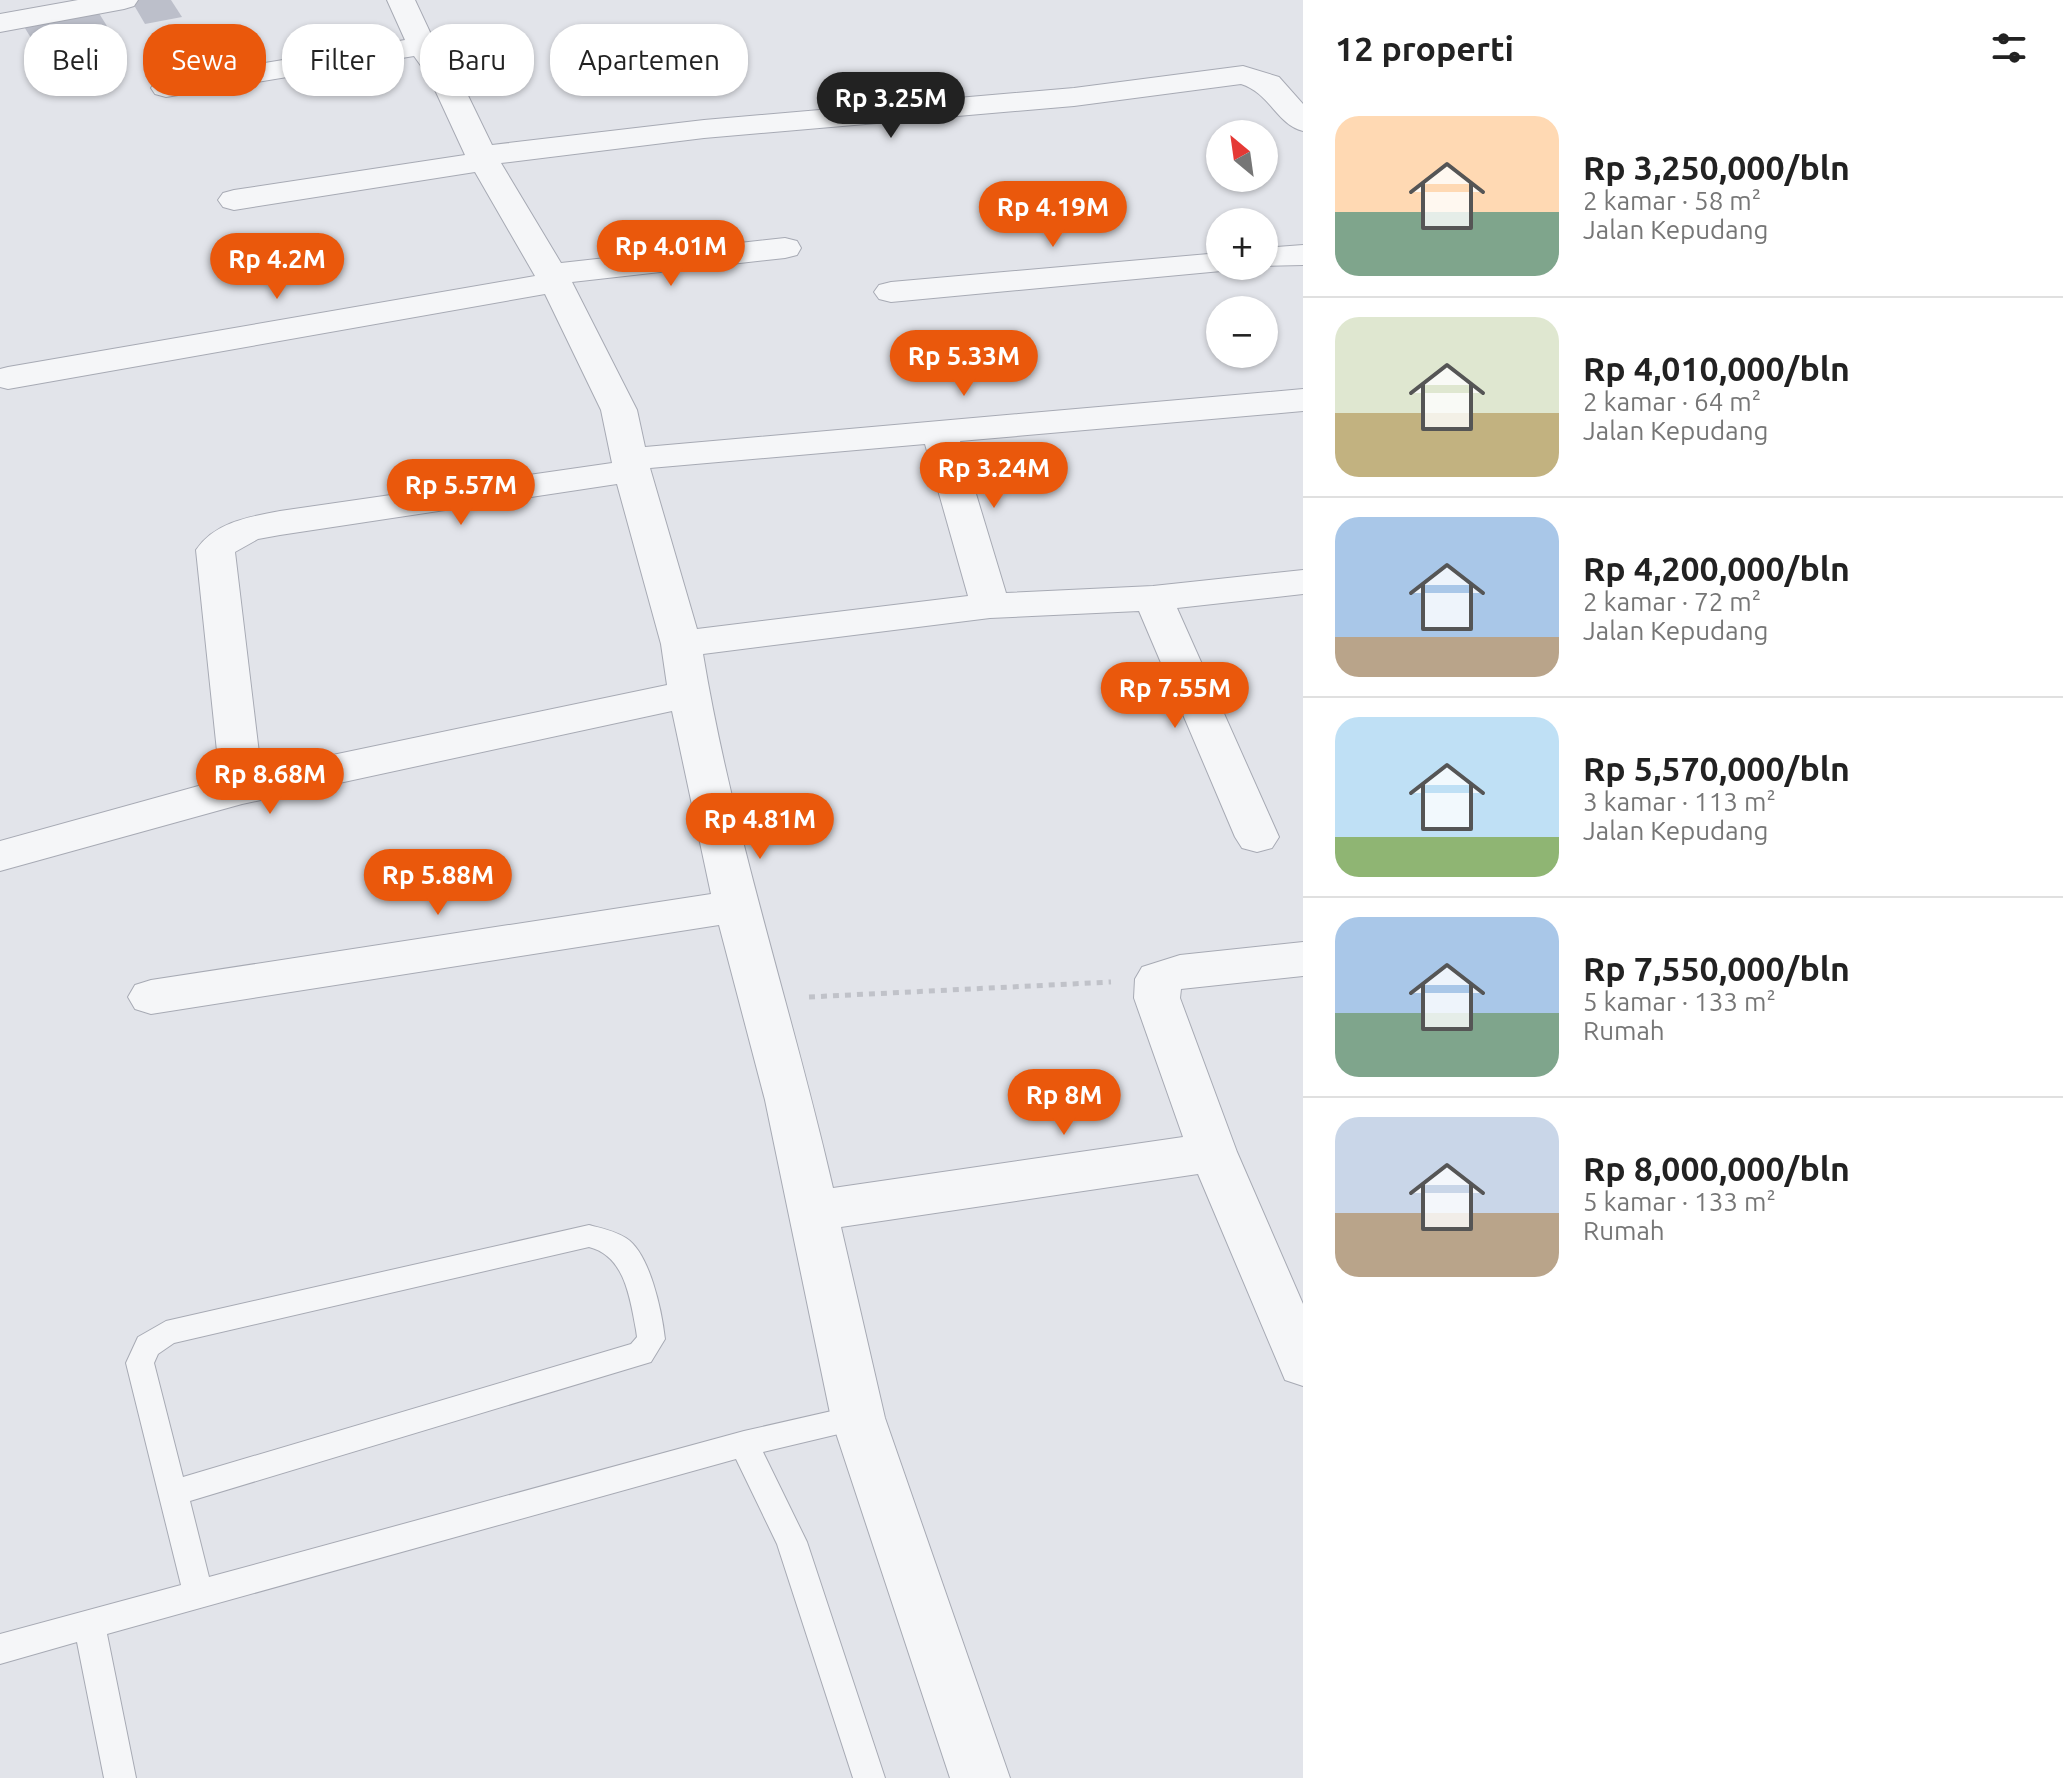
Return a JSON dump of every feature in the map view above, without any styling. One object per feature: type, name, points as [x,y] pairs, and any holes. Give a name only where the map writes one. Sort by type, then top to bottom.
[{"type":"street","points":[[0,23],[124,0]]},
{"type":"street","points":[[401,0],[420,42]]},
{"type":"street","points":[[266,72],[420,46]]},
{"type":"street","points":[[234,200],[483,158],[704,129],[1077,96],[1243,75],[1268,83],[1303,122]]},
{"type":"street","points":[[453,96],[483,158],[553,278],[619,410],[631,465],[681,644],[689,694],[736,906],[789,1100],[858,1418],[980,1778]]},
{"type":"street","points":[[8,378],[553,278],[785,248]]},
{"type":"street","points":[[1278,257],[1303,255]]},
{"type":"street","points":[[891,292],[1206,264]]},
{"type":"street","points":[[242,789],[215,550],[227,538],[237,534],[280,523],[631,465],[939,430],[1303,400]]},
{"type":"street","points":[[939,430],[990,606]]},
{"type":"street","points":[[681,644],[990,606],[1153,598],[1303,582]]},
{"type":"street","points":[[1153,598],[1257,837]]},
{"type":"street","points":[[0,856],[242,789],[689,694]]},
{"type":"street","points":[[151,997],[736,906]]},
{"type":"street","points":[[1303,959],[1180,972],[1158,979],[1157,998],[1213,1152],[1303,1364]]},
{"type":"street","points":[[812,1211],[1213,1152]]},
{"type":"lane","points":[[173,1493],[641,1353],[651,1339],[649,1317],[623,1252],[607,1240],[589,1236],[166,1333],[148,1346],[140,1363],[198,1593]]},
{"type":"lane","points":[[0,1649],[744,1444],[858,1418]]},
{"type":"lane","points":[[744,1444],[792,1542],[869,1778]]},
{"type":"lane","points":[[89,1623],[120,1778]]},
{"type":"path","points":[[760,999],[1158,979]]},
{"type":"building","points":[[131,0],[171,0],[182,17],[145,24]]},
{"type":"building","points":[[97,10],[106,24],[28,24]]}]
